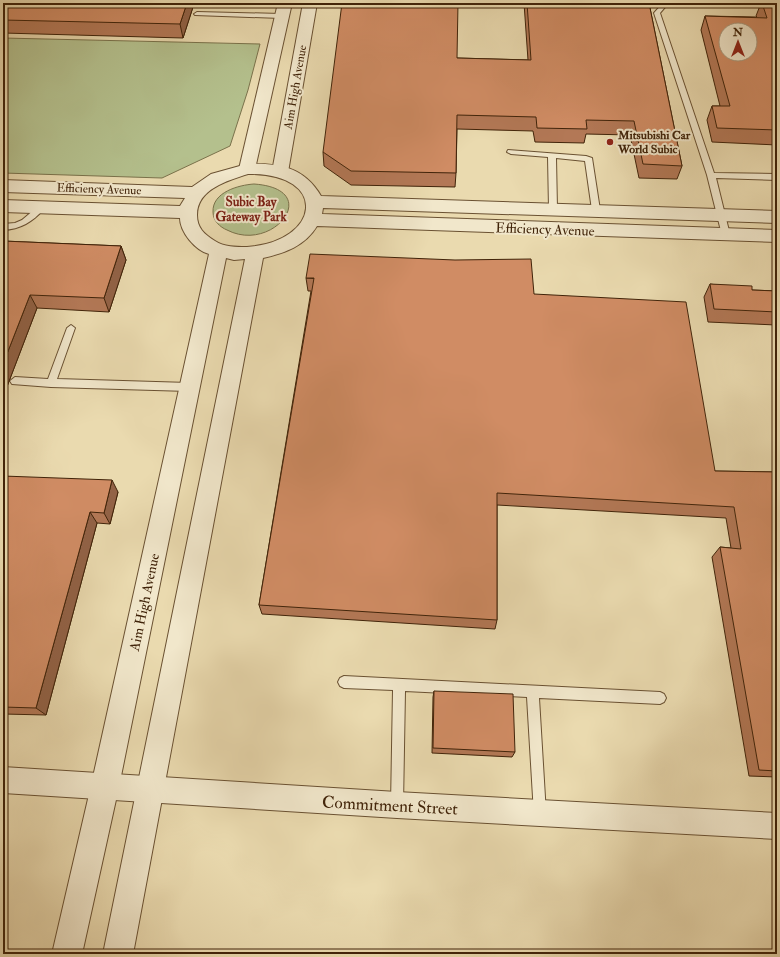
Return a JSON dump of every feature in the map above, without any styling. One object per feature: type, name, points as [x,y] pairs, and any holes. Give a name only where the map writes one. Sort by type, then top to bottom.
[{"type":"street","name":"Aim High Avenue","points":[[280,172],[310,3]]},
{"type":"street","name":"Aim High Avenue","points":[[247,169],[283,9]]},
{"type":"street","points":[[247,169],[269,169],[280,172],[299,180],[306,186],[314,202],[315,210],[312,220],[297,238],[285,245],[271,250],[236,254],[218,250],[207,245],[191,230],[187,221],[188,206],[196,193],[203,186],[223,174],[247,169]]},
{"type":"street","name":"Efficiency Avenue","points":[[3,186],[196,193]]},
{"type":"street","name":"Efficiency Avenue","points":[[314,202],[777,217]]},
{"type":"street","name":"Efficiency Avenue","points":[[3,206],[187,212]]},
{"type":"street","name":"Efficiency Avenue","points":[[312,220],[777,236]]},
{"type":"street","name":"Aim High Avenue","points":[[67,954],[105,786],[218,250]]},
{"type":"street","points":[[118,954],[255,253]]},
{"type":"street","name":"Commitment Street","points":[[3,780],[540,814],[777,826]]},
{"type":"lane","points":[[669,3],[664,4],[657,13],[711,175],[726,235]]},
{"type":"lane","points":[[197,14],[283,9]]},
{"type":"lane","points":[[511,152],[582,156],[589,160],[596,210]]},
{"type":"lane","points":[[552,154],[553,209]]},
{"type":"lane","points":[[711,175],[777,177]]},
{"type":"lane","points":[[3,227],[20,226],[27,222],[41,207]]},
{"type":"lane","points":[[51,383],[71,328]]},
{"type":"lane","points":[[15,381],[189,387]]},
{"type":"lane","points":[[344,682],[660,698]]},
{"type":"lane","points":[[397,805],[399,685]]},
{"type":"lane","points":[[533,692],[540,814]]},
{"type":"green space","points":[[3,38],[260,44],[248,90],[230,146],[162,178],[3,173]]},
{"type":"green space","points":[[254,184],[275,188],[286,197],[289,207],[284,218],[274,227],[261,234],[244,235],[227,230],[219,225],[213,215],[214,205],[217,199],[234,188]]},
{"type":"building","points":[[3,3],[187,3],[180,24],[3,20]]},
{"type":"building","points":[[342,3],[458,3],[457,58],[531,60],[527,3],[649,3],[682,166],[643,164],[634,121],[586,120],[587,129],[537,128],[536,117],[457,115],[456,173],[351,171],[323,152]]},
{"type":"building","points":[[762,3],[777,3],[777,130],[717,128],[712,106],[730,106],[705,16],[767,18]]},
{"type":"building","points":[[3,241],[121,246],[104,298],[30,295],[3,364]]},
{"type":"building","points":[[310,254],[455,260],[531,259],[534,294],[686,302],[715,471],[777,472],[777,771],[759,770],[720,547],[741,549],[734,507],[497,493],[497,620],[259,605],[314,278],[306,278]]},
{"type":"building","points":[[710,284],[752,286],[752,290],[777,291],[777,312],[714,309]]},
{"type":"building","points":[[3,476],[112,480],[104,513],[90,512],[36,708],[3,707]]},
{"type":"building","points":[[434,691],[513,694],[515,752],[433,748]]},
{"type":"place","name":"Mitsubishi Car World Subic","points":[[610,142]]},
{"type":"district","name":"Subic Bay Gateway Park","points":[[251,208]]}]
